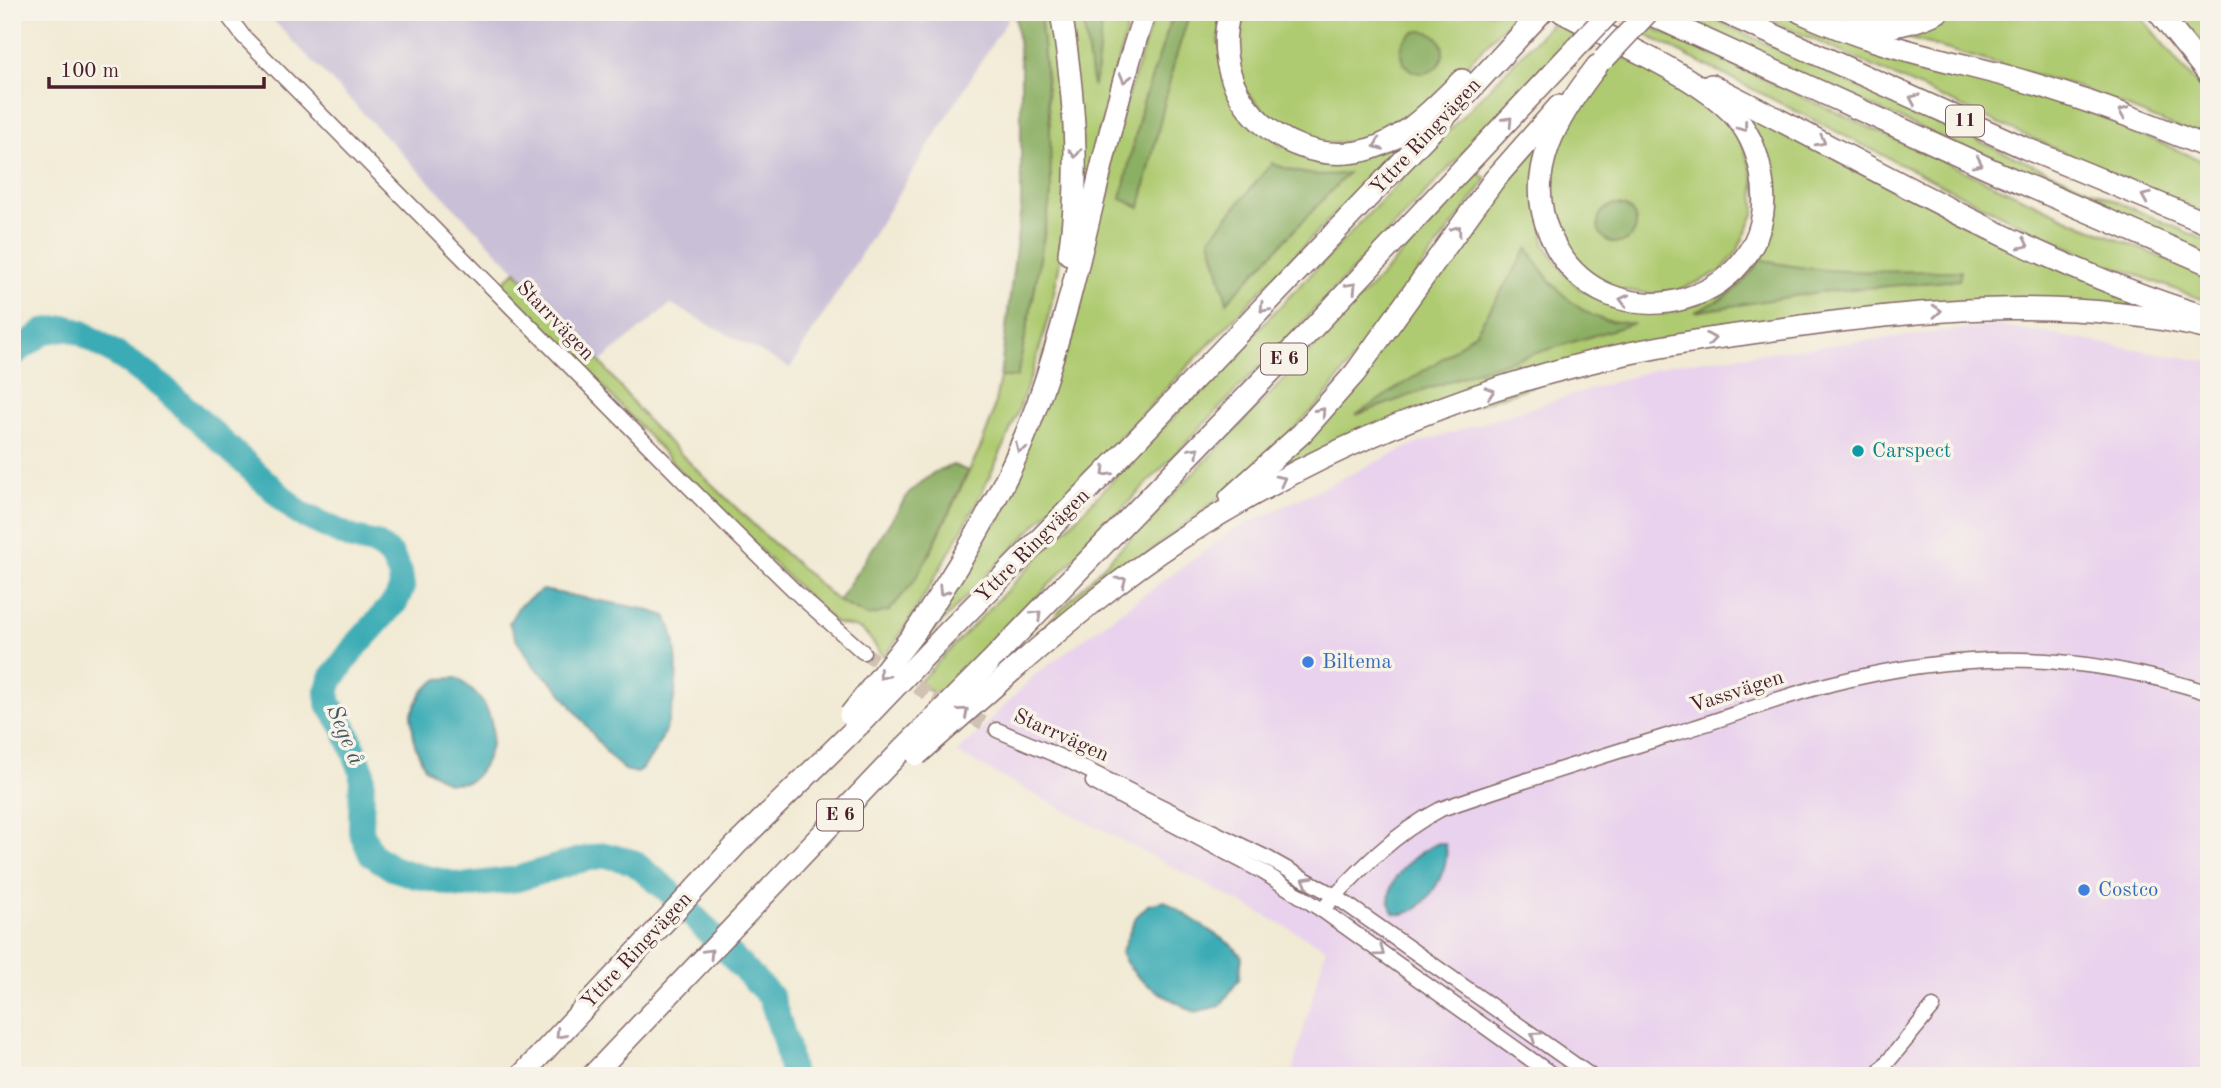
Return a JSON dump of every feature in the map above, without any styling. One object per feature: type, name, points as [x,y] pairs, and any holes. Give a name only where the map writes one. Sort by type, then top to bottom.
[{"type":"highway","points":[[1044,384],[1048,341],[1065,275],[1072,232],[1074,189],[1074,109],[1061,12]]},
{"type":"highway","points":[[854,721],[958,568],[984,522],[1023,441],[1044,384],[1144,12]]},
{"type":"highway","points":[[1230,12],[1226,48],[1229,72],[1238,94],[1256,118],[1280,138],[1329,154],[1359,152],[1383,144],[1405,132],[1529,17]]},
{"type":"highway","points":[[1562,12],[1766,112],[2024,244],[2148,298],[2209,318]]},
{"type":"highway","name":"E 6","points":[[909,753],[989,663],[1313,328],[1610,12]]},
{"type":"highway","points":[[592,1076],[777,881],[909,753],[1074,618],[1180,539],[1302,433],[1335,397],[1383,335],[1494,180],[1647,12]]},
{"type":"highway","name":"11","points":[[1647,12],[2001,174],[2209,264]]},
{"type":"highway","name":"11","points":[[1723,12],[2025,148],[2209,224]]},
{"type":"highway","points":[[1800,12],[1853,35],[2112,108],[2209,148]]},
{"type":"highway","points":[[1814,12],[1859,25],[1885,28],[1919,21],[1938,12]]},
{"type":"highway","points":[[2158,12],[2209,75]]},
{"type":"highway","name":"Yttre Ringvägen","points":[[521,1076],[622,965],[775,806],[796,776],[943,636],[1122,456],[1461,101],[1529,17]]},
{"type":"highway","points":[[1601,63],[1560,118],[1544,158],[1540,198],[1544,222],[1572,272],[1604,294],[1623,301],[1648,304],[1674,303],[1695,296],[1729,276],[1749,252],[1762,220],[1764,188],[1751,137],[1731,112],[1708,93],[1606,35]]},
{"type":"highway","points":[[1180,539],[1273,484],[1370,435],[1508,385],[1588,362],[1661,347],[1845,320],[1988,307],[2110,312],[2209,329]]},
{"type":"street","name":"Starrvägen","points":[[225,12],[243,36],[715,513],[802,598],[863,652]]},
{"type":"street","name":"Vassvägen","points":[[1322,910],[1392,839],[1441,809],[1813,689],[1865,676],[1918,665],[1958,661],[2041,660],[2111,667],[2209,693]]},
{"type":"street","name":"Starrvägen","points":[[1554,1076],[1322,910],[1263,872],[997,730],[1144,797],[1269,859],[1335,896],[1591,1076]]},
{"type":"street","points":[[1421,982],[1433,964]]},
{"type":"street","points":[[1876,1076],[1933,1007]]},
{"type":"shaded area","points":[[265,12],[1012,12],[790,368],[671,304],[600,362],[516,271]]},
{"type":"shaded area","points":[[1997,325],[2209,362],[2209,1076],[1291,1076],[1326,948],[957,753],[1037,673],[1232,531],[1412,445],[1672,364]]},
{"type":"green space","points":[[1015,12],[1040,12],[1050,126],[1051,194],[1017,377],[1000,377],[1021,207],[1021,68]]},
{"type":"green space","points":[[1040,12],[1053,12],[1064,97],[1067,155],[1063,240],[1047,322],[1021,402],[988,480],[926,593],[884,657],[861,630],[835,623],[699,491],[592,375],[500,285],[516,271],[600,362],[651,425],[760,531],[838,601],[868,616],[927,559],[981,446],[992,417],[1000,377],[1017,377],[1051,194],[1047,85]]},
{"type":"green space","points":[[1068,12],[1131,12],[1081,211]]},
{"type":"green space","points":[[1082,12],[1105,12],[1093,87]]},
{"type":"green space","points":[[1155,12],[1223,12],[1218,42],[1280,146],[1399,147],[919,646],[917,643],[987,530]]},
{"type":"green space","points":[[1174,12],[1190,12],[1174,63],[1140,207],[1121,199],[1142,106]]},
{"type":"green space","points":[[1238,12],[1517,12],[1447,86],[1391,132],[1365,141],[1320,144],[1278,127],[1245,90],[1234,49]]},
{"type":"green space","points":[[1664,12],[1699,12],[1899,106],[2209,242],[2209,259]]},
{"type":"green space","points":[[1752,12],[1777,12],[1802,23],[2096,114],[2209,164],[2209,215],[2089,164]]},
{"type":"green space","points":[[1948,12],[2137,12],[2209,96],[2209,141],[2080,88],[1894,34]]},
{"type":"green space","points":[[2177,12],[2202,12],[2209,20],[2209,52]]},
{"type":"green space","points":[[1554,21],[1577,32],[1370,252],[941,697],[917,684]]},
{"type":"green space","points":[[1649,26],[2073,221],[2209,277],[2209,302],[2094,259],[2009,219],[1642,33]]},
{"type":"green space","points":[[1422,31],[1437,37],[1443,52],[1437,67],[1422,73],[1407,67],[1401,52],[1407,37]]},
{"type":"green space","points":[[1622,56],[1690,91],[1730,122],[1753,165],[1755,212],[1737,252],[1720,272],[1666,296],[1609,288],[1580,269],[1553,222],[1548,185],[1562,133],[1601,76]]},
{"type":"green space","points":[[1730,103],[2168,311],[2119,307],[1668,338],[1264,480],[1547,127],[1544,243],[1565,274],[1580,289],[1626,309],[1643,311],[1699,303],[1768,224]]},
{"type":"green space","points":[[1272,163],[1309,174],[1348,173],[1227,302],[1210,238]]},
{"type":"green space","points":[[1478,173],[1487,179],[1322,401],[1217,500],[1024,648],[1271,393]]},
{"type":"green space","points":[[1617,205],[1630,211],[1636,224],[1630,237],[1617,243],[1604,237],[1598,224],[1604,211]]},
{"type":"green space","points":[[1528,248],[1550,281],[1581,309],[1604,320],[1632,324],[1480,370],[1356,415],[1446,356],[1476,332]]},
{"type":"green space","points":[[1760,259],[1784,265],[1834,270],[1961,271],[1959,280],[1819,292],[1695,312],[1740,286]]},
{"type":"green space","points":[[953,465],[968,471],[927,559],[912,584],[889,611],[868,616],[838,601],[910,492],[933,473]]},
{"type":"water","points":[[542,590],[644,609],[666,616],[673,634],[676,654],[674,699],[661,741],[637,773],[625,770],[611,758],[556,686],[535,667],[516,639],[509,623],[519,606]]},
{"type":"water","points":[[457,678],[476,694],[488,712],[491,745],[482,767],[470,781],[448,783],[425,768],[415,745],[411,715],[422,692],[438,679]]},
{"type":"water","points":[[1439,843],[1445,844],[1446,854],[1440,879],[1424,902],[1414,910],[1403,914],[1393,913],[1390,891],[1401,870],[1410,861]]},
{"type":"water","points":[[1165,901],[1233,946],[1242,957],[1239,979],[1220,1006],[1194,1012],[1143,981],[1134,973],[1121,953],[1136,917],[1148,905]]},
{"type":"waterway","name":"Sege å","points":[[12,355],[45,331],[68,328],[82,333],[129,362],[165,389],[299,513],[352,538],[376,544],[391,555],[400,573],[402,587],[396,601],[354,648],[332,678],[328,689],[328,703],[345,729],[362,771],[361,831],[371,854],[392,868],[462,886],[517,879],[605,855],[633,862],[669,891],[771,997],[786,1044],[792,1076]]},
{"type":"tunnel","points":[[863,652],[928,694],[997,730]]},
{"type":"place","name":"Carspect","points":[[1858,451]]},
{"type":"place","name":"Biltema","points":[[1308,662]]},
{"type":"place","name":"Costco","points":[[2084,890]]}]
